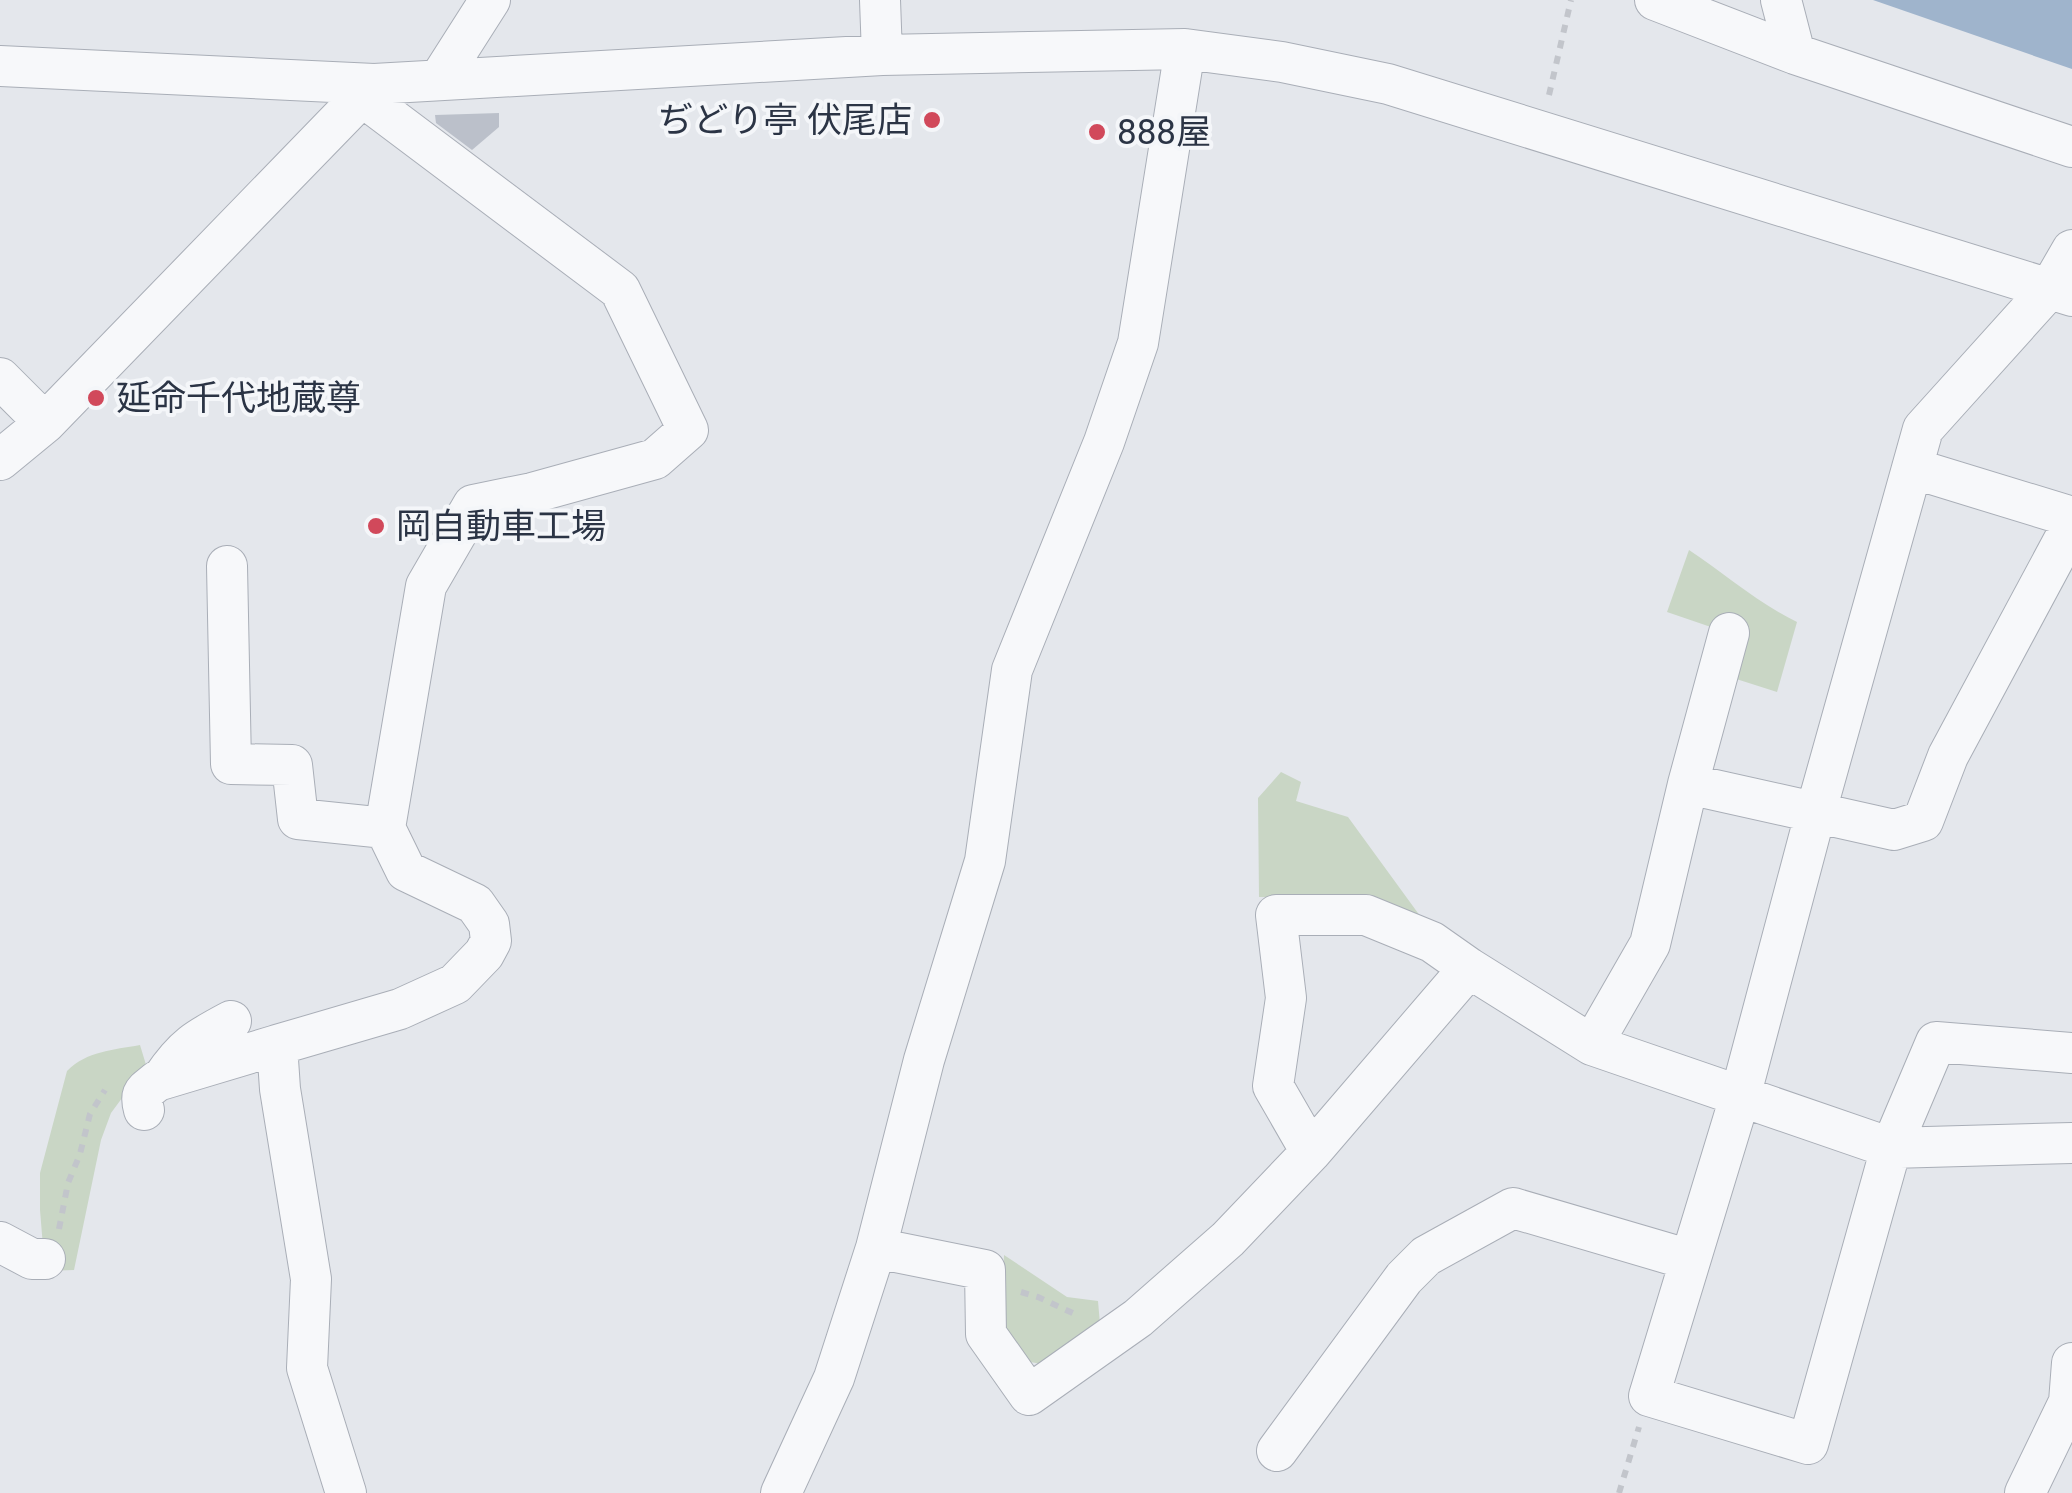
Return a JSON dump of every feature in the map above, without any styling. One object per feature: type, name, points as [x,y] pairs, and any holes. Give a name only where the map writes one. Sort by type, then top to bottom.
[{"type":"street","points":[[439,80],[490,0]]},
{"type":"street","points":[[880,0],[882,55]]},
{"type":"street","points":[[1654,0],[1795,54],[2072,147]]},
{"type":"street","points":[[1781,0],[1795,54]]},
{"type":"street","points":[[780,1493],[834,1378],[876,1248],[924,1060],[985,860],[1012,670],[1104,442],[1138,343],[1185,49]]},
{"type":"street","points":[[0,66],[368,90],[439,80],[882,55],[1185,49],[1282,62],[1388,84],[2061,292]]},
{"type":"street","points":[[0,460],[45,423],[368,90]]},
{"type":"street","points":[[140,1091],[400,1009],[455,984],[484,954],[491,941],[489,924],[475,904],[406,871],[385,828],[426,586],[474,505],[655,458],[688,430],[620,290],[368,90]]},
{"type":"street","points":[[2072,250],[2061,292],[1924,429],[1740,1097],[1649,1396],[1808,1444],[1892,1148],[1936,1042],[2072,1053]]},
{"type":"street","points":[[0,378],[45,423]]},
{"type":"street","points":[[1912,468],[2072,517]]},
{"type":"street","points":[[1688,784],[1894,830],[1923,821],[1948,756],[2072,525]]},
{"type":"street","points":[[227,566],[231,764],[292,765],[298,819],[385,828]]},
{"type":"street","points":[[1592,1044],[1650,944],[1729,633]]},
{"type":"street","points":[[1311,1152],[1273,1086],[1286,998],[1276,915],[1366,914],[1432,942],[1592,1044],[1892,1148],[2071,1154]]},
{"type":"street","points":[[876,1248],[986,1270],[986,1334],[1030,1395],[1138,1318],[1228,1239],[1311,1152],[1468,968]]},
{"type":"street","points":[[140,1091],[194,1041],[231,1021]]},
{"type":"street","points":[[276,1046],[312,1278],[306,1368],[346,1493]]},
{"type":"street","points":[[1278,1451],[1404,1278],[1426,1256],[1512,1208],[1690,1260]]},
{"type":"street","points":[[0,1242],[32,1259],[45,1259]]},
{"type":"street","points":[[2025,1493],[2071,1389]]},
{"type":"path","points":[[1549,97],[1571,0]]},
{"type":"path","points":[[45,1259],[60,1226],[68,1183],[90,1114],[107,1086],[140,1091]]},
{"type":"path","points":[[986,1284],[1003,1286],[1061,1307],[1082,1318],[1105,1342]]},
{"type":"path","points":[[1619,1493],[1649,1396]]},
{"type":"green space","points":[[1689,550],[1797,622],[1777,692],[1730,677],[1743,638],[1667,612]]},
{"type":"green space","points":[[1281,772],[1301,782],[1296,801],[1348,817],[1423,920],[1374,899],[1259,897],[1258,798]]},
{"type":"green space","points":[[140,1045],[150,1078],[125,1094],[111,1113],[101,1140],[74,1270],[45,1271],[40,1173],[67,1071],[92,1055]]},
{"type":"green space","points":[[1004,1255],[1067,1297],[1098,1301],[1100,1324],[1042,1364],[1024,1361],[1002,1331]]},
{"type":"water","points":[[1873,0],[2072,0],[2072,69]]},
{"type":"building","points":[[499,113],[499,127],[472,150],[436,123],[435,115]]},
{"type":"place","name":"ぢどり亭 伏尾店","points":[[932,120]]},
{"type":"place","name":"888屋","points":[[1097,132]]},
{"type":"place","name":"延命千代地蔵尊","points":[[96,398]]},
{"type":"place","name":"岡自動車工場","points":[[376,526]]}]
